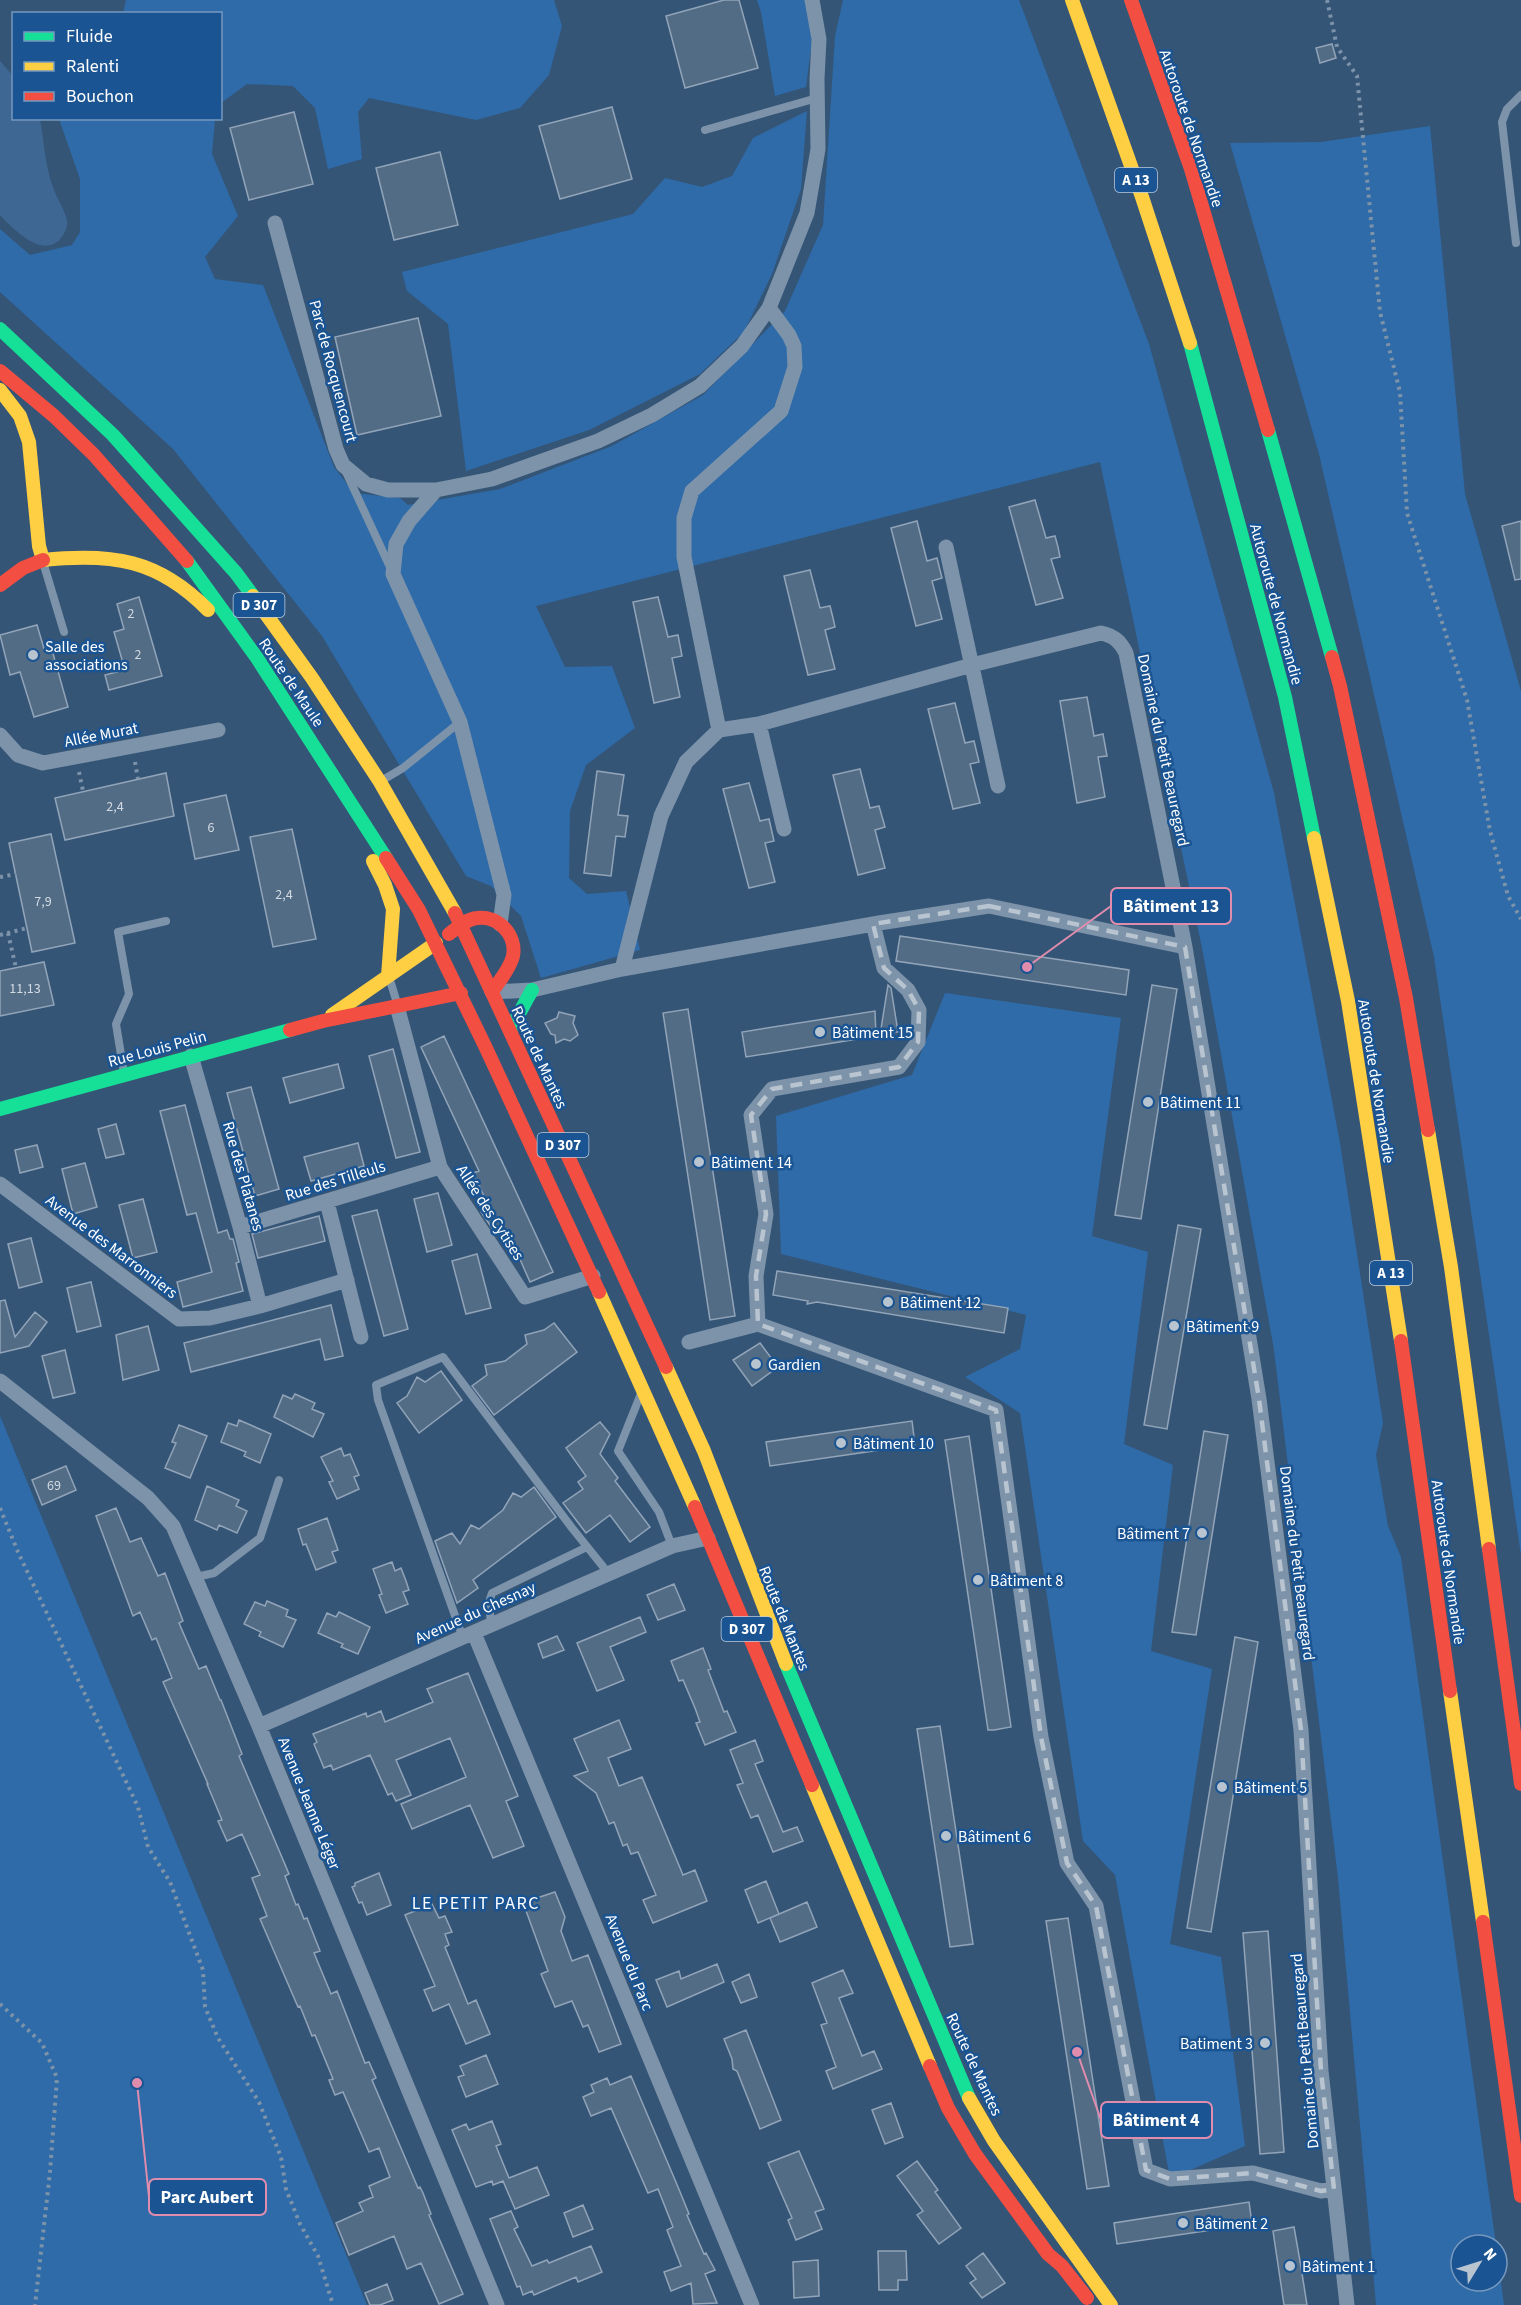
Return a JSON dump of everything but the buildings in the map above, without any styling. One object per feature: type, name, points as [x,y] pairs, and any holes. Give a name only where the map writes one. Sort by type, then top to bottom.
[{"type":"main road","name":"Autoroute de Normandie","points":[[1072,0],[1142,197],[1196,362],[1285,697],[1348,1001],[1394,1286],[1521,2196]]},
{"type":"main road","name":"Autoroute de Normandie","points":[[1131,0],[1191,169],[1246,352],[1340,686],[1406,998],[1451,1267],[1521,1784]]},
{"type":"main road","name":"Route de Maule","points":[[0,329],[113,435],[236,573],[312,678],[380,782],[462,925]]},
{"type":"main road","name":"Route de Maule","points":[[0,371],[54,416],[101,462],[182,554],[257,658],[365,824],[419,910],[436,943],[476,993]]},
{"type":"main road","points":[[0,390],[20,416],[29,442],[39,546],[43,560]]},
{"type":"main road","points":[[0,585],[24,568],[43,560],[71,557],[104,558],[139,563],[153,568],[184,586],[257,658]]},
{"type":"main road","points":[[365,824],[360,838],[386,885],[393,909],[388,976]]},
{"type":"main road","points":[[462,925],[474,918],[482,917],[495,920],[510,935],[513,955],[507,970],[476,993]]},
{"type":"main road","name":"Rue Louis Pelin","points":[[323,1022],[462,925]]},
{"type":"main road","name":"Route de Mantes","points":[[462,925],[476,993],[593,1276],[708,1538],[948,2108],[975,2154],[1048,2254],[1062,2266],[1092,2305]]},
{"type":"main road","points":[[510,1030],[532,990]]},
{"type":"main road","name":"Rue Louis Pelin","points":[[0,1109],[323,1022],[397,1006],[476,993]]},
{"type":"main road","name":"Route de Mantes","points":[[476,993],[510,1030],[704,1450],[767,1619],[969,2098],[994,2141],[1111,2305]]},
{"type":"main road","name":"D 307","points":[[1048,2254],[1055,2272],[1078,2305]]},
{"type":"street","name":"Parc de Rocquencourt","points":[[275,223],[336,449],[343,465],[366,484],[388,490],[436,490],[492,479],[598,441],[652,415],[700,386],[742,346],[769,308],[807,213],[818,149],[819,39],[812,0]]},
{"type":"street","points":[[622,969],[661,816],[686,762],[719,730],[684,557],[684,518],[693,491],[781,411],[795,367],[794,346],[789,335],[769,308]]},
{"type":"street","points":[[436,490],[410,521],[396,544],[393,574],[460,722],[504,895],[501,924]]},
{"type":"street","points":[[946,547],[998,786]]},
{"type":"street","name":"Domaine du Petit Beauregard","points":[[719,730],[759,724],[972,665],[1101,633],[1112,636],[1122,644],[1126,653],[1185,946],[1259,1399],[1300,1730],[1321,2071],[1347,2305]]},
{"type":"street","points":[[759,724],[784,829]]},
{"type":"street","name":"Allée Murat","points":[[0,735],[18,755],[43,763],[218,730]]},
{"type":"street","points":[[476,993],[532,990],[622,969],[873,924],[989,906],[1185,946]]},
{"type":"street","points":[[758,1324],[756,1276],[766,1214],[751,1115],[772,1089],[900,1066],[918,1042],[919,1010],[908,990],[884,968],[873,924]]},
{"type":"street","name":"Allée des Cytises","points":[[397,1006],[440,1167],[525,1297],[593,1276]]},
{"type":"street","name":"Rue des Platanes","points":[[191,1056],[261,1306]]},
{"type":"street","name":"Rue des Tilleuls","points":[[240,1227],[440,1167]]},
{"type":"street","name":"Avenue des Marronniers","points":[[0,1184],[179,1319],[210,1318],[261,1306],[347,1280]]},
{"type":"street","points":[[327,1202],[361,1337]]},
{"type":"street","points":[[689,1342],[758,1324],[996,1410],[1041,1737],[1067,1863],[1096,1906],[1146,2170],[1170,2179],[1253,2173],[1321,2191],[1334,2189]]},
{"type":"street","name":"Avenue Jeanne Léger","points":[[0,1381],[148,1498],[173,1526],[259,1726],[497,2305]]},
{"type":"street","name":"Avenue du Chesnay","points":[[259,1726],[672,1546],[708,1538]]},
{"type":"street","name":"Avenue du Parc","points":[[468,1635],[752,2305]]},
{"type":"lane","points":[[1516,243],[1502,123],[1507,109],[1521,95]]},
{"type":"lane","points":[[705,130],[817,98]]},
{"type":"lane","points":[[343,465],[393,574]]},
{"type":"lane","points":[[43,560],[64,632]]},
{"type":"lane","points":[[380,782],[404,768],[460,722]]},
{"type":"lane","points":[[124,1075],[116,1024],[129,994],[118,932],[166,921]]},
{"type":"lane","points":[[388,976],[397,1006]]},
{"type":"lane","points":[[468,1635],[378,1400],[376,1385],[443,1357],[609,1574]]},
{"type":"lane","points":[[643,1388],[618,1451],[659,1512],[672,1546]]},
{"type":"lane","points":[[196,1577],[214,1573],[260,1538],[279,1480]]},
{"type":"lane","points":[[491,1625],[489,1602],[492,1593],[588,1547]]},
{"type":"path","points":[[1327,0],[1337,47],[1357,76],[1380,312],[1400,392],[1407,513],[1467,700],[1490,831],[1508,896],[1521,919]]},
{"type":"path","points":[[0,877],[16,874]]},
{"type":"path","points":[[0,934],[27,928]]},
{"type":"path","points":[[8,933],[16,968]]},
{"type":"path","points":[[0,1508],[18,1552],[138,1807],[148,1847],[170,1882],[203,1970],[205,2007],[218,2038],[259,2102],[281,2157],[286,2189],[300,2224],[318,2256],[333,2305]]},
{"type":"path","points":[[0,2004],[42,2043],[57,2078],[50,2172],[35,2305]]},
{"type":"highlighted area","points":[[989,906],[1185,947],[1259,1399],[1301,1730],[1321,2071],[1334,2189],[1321,2191],[1253,2173],[1170,2179],[1146,2170],[1096,1906],[1067,1863],[1041,1737],[996,1410],[758,1324],[756,1276],[766,1214],[751,1115],[772,1089],[899,1067],[918,1042],[919,1010],[908,990],[884,968],[873,924]]},
{"type":"shaded area","points":[[126,0],[554,0],[562,26],[549,75],[520,108],[476,120],[369,98],[358,112],[362,159],[328,169],[315,108],[293,86],[247,84],[222,102],[222,12],[123,12]]},
{"type":"shaded area","points":[[757,0],[805,0],[812,41],[806,87],[775,96]]},
{"type":"shaded area","points":[[843,0],[1019,0],[1149,344],[1274,793],[1340,1143],[1383,1423],[1376,1455],[1388,1526],[1401,1557],[1494,2233],[1449,2233],[1449,2293],[1502,2293],[1504,2305],[1376,2305],[1338,1878],[1274,1350],[1202,948],[1100,462],[536,606],[565,667],[612,666],[635,728],[586,765],[570,811],[569,878],[587,894],[626,891],[640,950],[541,978],[521,916],[491,886],[466,876],[322,636],[173,449],[0,292],[0,229],[30,255],[72,245],[80,232],[80,179],[59,120],[215,120],[212,154],[238,216],[205,257],[215,279],[263,285],[334,467],[354,493],[400,498],[408,505],[500,489],[612,446],[703,395],[785,311],[823,225],[835,36]]},
{"type":"shaded area","points":[[0,61],[12,75],[12,120],[40,120],[50,179],[64,212],[67,227],[61,238],[54,244],[46,246],[37,244],[20,234],[0,215]]},
{"type":"shaded area","points":[[807,111],[801,189],[772,274],[744,332],[700,374],[589,430],[466,471],[448,324],[407,291],[402,272],[633,214],[665,178],[702,187],[732,176],[753,138]]},
{"type":"shaded area","points":[[1430,126],[1465,494],[1521,691],[1521,1555],[1434,957],[1319,454],[1230,143],[1321,142]]},
{"type":"shaded area","points":[[945,993],[1121,1018],[1092,1236],[1148,1252],[1124,1444],[1173,1465],[1151,1651],[1212,1669],[1170,1944],[1221,1957],[1245,2146],[1170,2179],[1115,1875],[1083,1841],[1020,1413],[965,1377],[1020,1349],[1026,1315],[781,1254],[776,1116],[912,1075]]},
{"type":"shaded area","points":[[0,1416],[367,2305],[0,2305]]},
{"type":"traffic: fast","points":[[0,329],[113,435],[236,573],[253,596]]},
{"type":"traffic: fast","points":[[1190,343],[1285,697],[1314,838]]},
{"type":"traffic: fast","points":[[1268,430],[1332,657]]},
{"type":"traffic: fast","points":[[187,561],[257,658],[386,858]]},
{"type":"traffic: fast","points":[[510,1030],[532,990]]},
{"type":"traffic: fast","points":[[0,1109],[290,1030]]},
{"type":"traffic: fast","points":[[786,1664],[969,2098]]},
{"type":"traffic: slow","points":[[1072,0],[1142,197],[1190,343]]},
{"type":"traffic: slow","points":[[0,390],[20,416],[29,442],[39,546],[43,560],[91,558],[133,563],[171,580],[208,610]]},
{"type":"traffic: slow","points":[[253,596],[312,678],[380,782],[455,913]]},
{"type":"traffic: slow","points":[[1314,838],[1348,1001],[1401,1341]]},
{"type":"traffic: slow","points":[[373,861],[385,885],[393,909],[388,976]]},
{"type":"traffic: slow","points":[[332,1015],[436,943]]},
{"type":"traffic: slow","points":[[1428,1130],[1451,1267],[1489,1549]]},
{"type":"traffic: slow","points":[[599,1292],[695,1507]]},
{"type":"traffic: slow","points":[[666,1367],[704,1451],[786,1664]]},
{"type":"traffic: slow","points":[[1450,1691],[1483,1922]]},
{"type":"traffic: slow","points":[[812,1785],[930,2066]]},
{"type":"traffic: slow","points":[[969,2098],[994,2141],[1111,2305]]},
{"type":"traffic: jam","points":[[1131,0],[1191,169],[1268,430]]},
{"type":"traffic: jam","points":[[0,371],[54,416],[94,455],[187,561]]},
{"type":"traffic: jam","points":[[0,585],[23,568],[43,560]]},
{"type":"traffic: jam","points":[[1332,657],[1406,998],[1428,1130]]},
{"type":"traffic: jam","points":[[386,858],[419,910],[599,1292]]},
{"type":"traffic: jam","points":[[455,913],[666,1367]]},
{"type":"traffic: jam","points":[[449,934],[462,924],[477,918],[499,923],[509,934],[513,948],[512,961],[492,992]]},
{"type":"traffic: jam","points":[[290,1030],[323,1021],[461,993]]},
{"type":"traffic: jam","points":[[1401,1341],[1450,1691]]},
{"type":"traffic: jam","points":[[695,1507],[812,1785]]},
{"type":"traffic: jam","points":[[1489,1549],[1521,1784]]},
{"type":"traffic: jam","points":[[1483,1922],[1521,2196]]},
{"type":"traffic: jam","points":[[930,2066],[948,2108],[975,2154],[1048,2254],[1062,2266],[1087,2298]]},
{"type":"place","name":"Salle des associations","points":[[33,655]]},
{"type":"place","name":"Bâtiment 13","points":[[1027,967]]},
{"type":"place","name":"Bâtiment 15","points":[[820,1032]]},
{"type":"place","name":"Bâtiment 11","points":[[1148,1102]]},
{"type":"place","name":"Bâtiment 14","points":[[699,1162]]},
{"type":"place","name":"Bâtiment 12","points":[[888,1302]]},
{"type":"place","name":"Bâtiment 9","points":[[1174,1326]]},
{"type":"place","name":"Gardien","points":[[756,1364]]},
{"type":"place","name":"Bâtiment 10","points":[[841,1443]]},
{"type":"place","name":"Bâtiment 7","points":[[1202,1533]]},
{"type":"place","name":"Bâtiment 8","points":[[978,1580]]},
{"type":"place","name":"Bâtiment 5","points":[[1222,1787]]},
{"type":"place","name":"Bâtiment 6","points":[[946,1836]]},
{"type":"place","name":"Batiment 3","points":[[1265,2043]]},
{"type":"place","name":"Bâtiment 4","points":[[1077,2052]]},
{"type":"place","name":"Parc Aubert","points":[[137,2083]]},
{"type":"place","name":"Bâtiment 2","points":[[1183,2223]]},
{"type":"place","name":"Bâtiment 1","points":[[1290,2266]]},
{"type":"district","name":"LE PETIT PARC","points":[[476,1903]]}]
